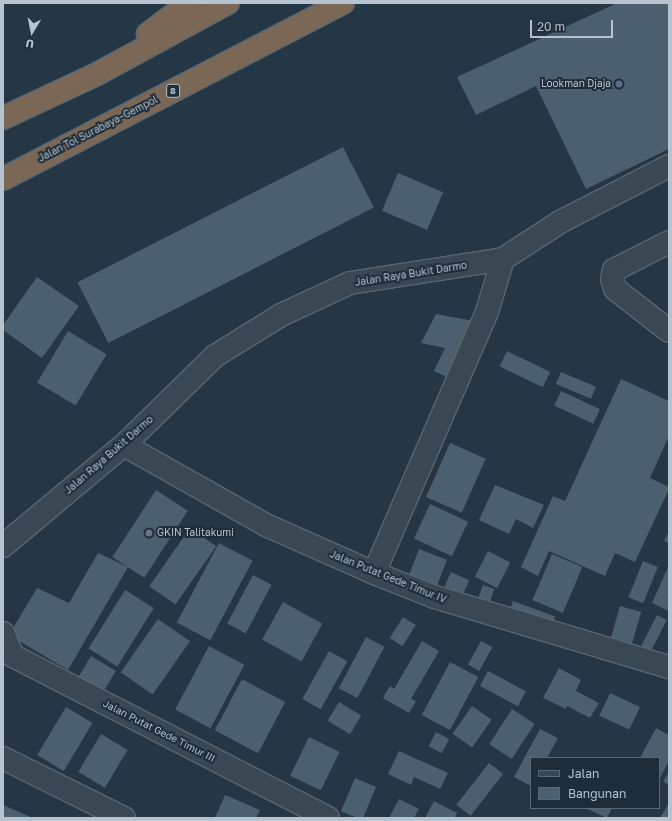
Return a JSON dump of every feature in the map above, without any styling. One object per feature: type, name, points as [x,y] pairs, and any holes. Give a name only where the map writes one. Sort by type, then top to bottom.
[{"type":"highway","points":[[97,74],[189,3]]},
{"type":"highway","points":[[3,118],[97,74],[228,3]]},
{"type":"highway","name":"Jalan Tol Surabaya–Gempol","points":[[3,178],[343,3]]},
{"type":"street","name":"Jalan Raya Bukit Darmo","points":[[3,546],[124,445],[215,356],[281,315],[350,283],[502,259],[560,222],[669,166]]},
{"type":"street","points":[[669,242],[614,270],[612,279],[615,289],[669,331]]},
{"type":"street","points":[[374,573],[487,312],[502,259]]},
{"type":"street","name":"Jalan Putat Gede Timur IV","points":[[124,445],[268,526],[374,573],[435,597],[669,667]]},
{"type":"street","name":"Jalan Putat Gede Timur III","points":[[3,634],[8,658],[328,818]]},
{"type":"street","points":[[3,758],[124,818]]},
{"type":"building","points":[[617,3],[669,3],[669,149],[586,189],[536,86],[476,115],[457,77]]},
{"type":"building","points":[[343,147],[374,208],[108,343],[77,282]]},
{"type":"building","points":[[398,173],[443,192],[427,230],[382,211]]},
{"type":"building","points":[[37,277],[79,306],[42,358],[3,330],[3,325]]},
{"type":"building","points":[[436,314],[474,321],[453,380],[434,371],[445,348],[421,343]]},
{"type":"building","points":[[68,331],[107,354],[76,406],[37,382]]},
{"type":"building","points":[[507,351],[550,372],[543,387],[500,366]]},
{"type":"building","points":[[561,372],[596,387],[591,399],[556,384]]},
{"type":"building","points":[[621,379],[669,401],[669,436],[650,478],[669,487],[669,489],[635,562],[615,553],[605,576],[549,551],[538,576],[521,567],[553,496],[565,501]]},
{"type":"building","points":[[561,391],[600,409],[593,424],[554,406]]},
{"type":"building","points":[[450,443],[486,459],[462,513],[426,497]]},
{"type":"building","points":[[495,485],[544,505],[533,528],[516,519],[509,534],[479,520]]},
{"type":"building","name":"GKIN Talitakumi","points":[[156,490],[188,511],[144,578],[112,557]]},
{"type":"building","points":[[430,504],[468,522],[452,556],[414,538]]},
{"type":"building","points":[[190,528],[216,546],[175,605],[149,586]]},
{"type":"building","points":[[669,531],[669,543],[664,541]]},
{"type":"building","points":[[219,543],[253,561],[210,640],[177,622]]},
{"type":"building","points":[[419,549],[447,560],[436,589],[408,578]]},
{"type":"building","points":[[488,551],[510,562],[497,588],[475,577]]},
{"type":"building","points":[[98,553],[128,567],[68,670],[9,635],[37,588],[69,603]]},
{"type":"building","points":[[552,554],[582,567],[563,613],[532,600]]},
{"type":"building","points":[[643,561],[658,567],[643,603],[628,597]]},
{"type":"building","points":[[669,565],[669,611],[652,603]]},
{"type":"building","points":[[451,572],[469,580],[461,599],[442,591]]},
{"type":"building","points":[[253,575],[272,585],[246,633],[227,624]]},
{"type":"building","points":[[483,585],[494,589],[486,611],[475,607]]},
{"type":"building","points":[[125,590],[154,608],[117,667],[88,649]]},
{"type":"building","points":[[513,601],[555,616],[552,626],[510,610]]},
{"type":"building","points":[[283,602],[322,624],[302,661],[262,640]]},
{"type":"building","points":[[620,606],[641,612],[631,649],[610,643]]},
{"type":"building","points":[[657,615],[667,620],[650,654],[640,649]]},
{"type":"building","points":[[403,617],[416,625],[402,646],[390,638]]},
{"type":"building","points":[[158,619],[190,641],[153,695],[121,672]]},
{"type":"building","points":[[366,637],[385,647],[357,698],[339,688]]},
{"type":"building","points":[[422,641],[439,651],[411,699],[416,701],[409,713],[383,698],[390,686],[394,689]]},
{"type":"building","points":[[481,641],[492,647],[479,671],[468,665]]},
{"type":"building","points":[[209,646],[244,665],[211,728],[175,710]]},
{"type":"building","points":[[329,651],[347,661],[321,709],[302,699]]},
{"type":"building","points":[[91,656],[116,671],[102,693],[78,678]]},
{"type":"building","points":[[450,662],[478,677],[450,730],[422,715]]},
{"type":"building","points":[[559,668],[581,680],[576,691],[599,703],[590,718],[567,706],[566,709],[543,698]]},
{"type":"building","points":[[488,671],[526,691],[518,706],[480,686]]},
{"type":"building","points":[[242,679],[285,702],[258,753],[215,730]]},
{"type":"building","points":[[610,693],[640,707],[629,730],[599,716]]},
{"type":"building","points":[[339,702],[361,715],[350,734],[328,721]]},
{"type":"building","points":[[472,706],[492,720],[472,748],[452,734]]},
{"type":"building","points":[[66,707],[93,723],[64,771],[37,755]]},
{"type":"building","points":[[512,709],[535,724],[512,759],[489,744]]},
{"type":"building","points":[[656,728],[669,735],[669,761],[660,778],[660,757],[641,757]]},
{"type":"building","points":[[540,729],[558,738],[548,757],[530,757],[530,785],[514,777]]},
{"type":"building","points":[[436,732],[449,739],[442,753],[428,746]]},
{"type":"building","points":[[101,734],[128,750],[105,788],[78,772]]},
{"type":"building","points":[[309,737],[340,752],[321,791],[290,776]]},
{"type":"building","points":[[399,751],[448,773],[440,789],[414,777],[411,785],[388,774]]},
{"type":"building","points":[[489,763],[503,774],[471,816],[456,805]]},
{"type":"building","points":[[669,771],[669,785],[663,782]]},
{"type":"building","points":[[355,778],[376,787],[363,818],[357,818],[341,811]]},
{"type":"building","points":[[225,795],[260,810],[256,818],[215,818]]},
{"type":"building","points":[[399,799],[419,809],[414,818],[389,818]]},
{"type":"building","points":[[434,801],[457,813],[455,818],[425,818]]},
{"type":"building","points":[[669,803],[669,818],[660,818]]},
{"type":"building","points":[[3,805],[33,818],[3,818]]},
{"type":"building","points":[[587,809],[612,809],[607,818]]},
{"type":"place","name":"Lookman Djaja","points":[[619,84]]},
{"type":"place","name":"GKIN Talitakumi","points":[[149,533]]}]
